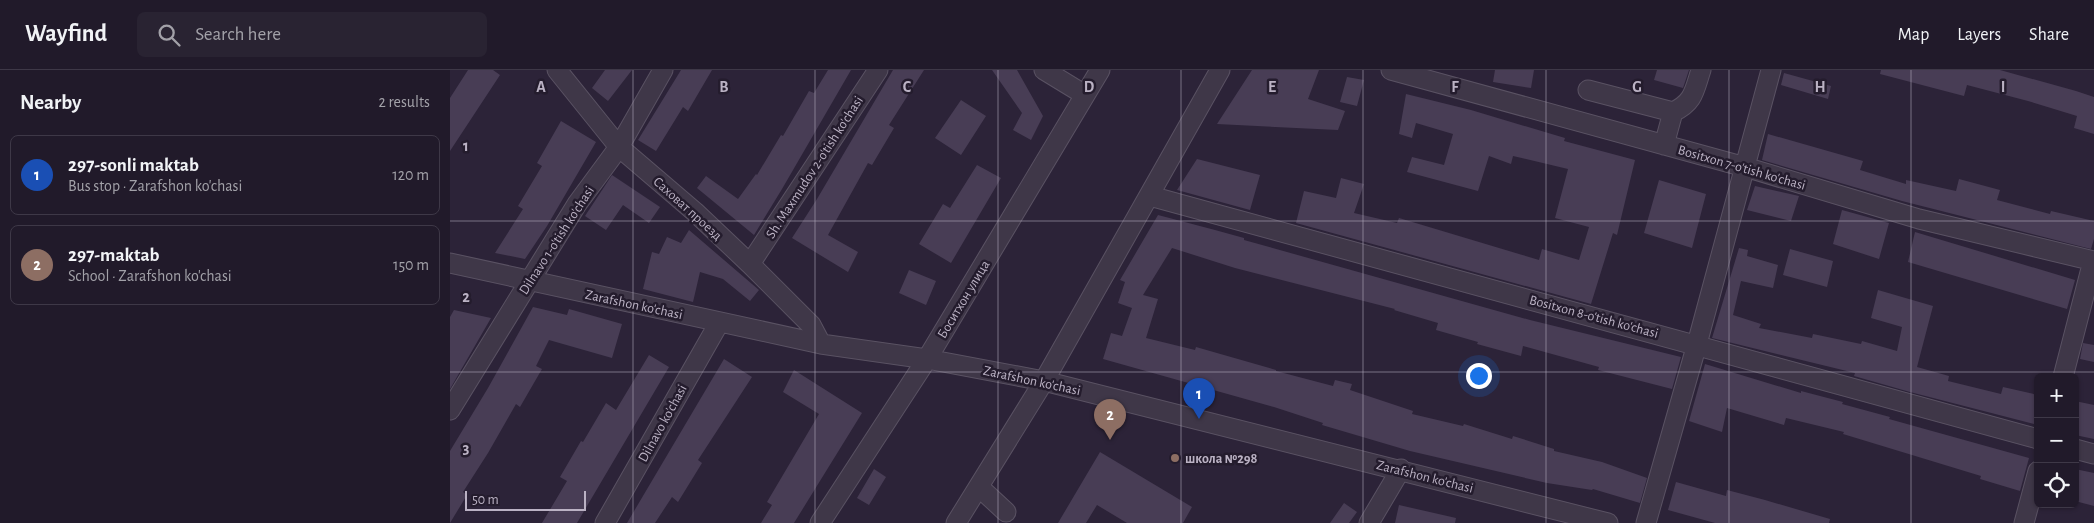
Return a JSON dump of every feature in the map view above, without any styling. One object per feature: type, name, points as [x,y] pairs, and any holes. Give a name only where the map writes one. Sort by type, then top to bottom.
[{"type":"street","name":"Саховат проезд","points":[[557,70],[620,147],[695,212],[750,264],[811,325],[821,344]]},
{"type":"street","name":"Dilnavo 1-o'tish ko'chasi","points":[[450,410],[577,204],[620,147],[663,70]]},
{"type":"street","name":"Sh. Maxmudov 2-o'tish ko'chasi","points":[[750,264],[878,70]]},
{"type":"street","points":[[1044,70],[1085,96]]},
{"type":"street","name":"Боситхон улица","points":[[820,523],[927,359],[1100,70]]},
{"type":"street","points":[[956,523],[1044,381],[1220,70]]},
{"type":"street","name":"Bositxon 7-o'tish ko'chasi","points":[[1391,70],[1745,167],[1919,219],[2094,261]]},
{"type":"street","points":[[1588,90],[1673,112],[1685,106],[1693,97],[1701,70]]},
{"type":"street","points":[[1646,523],[1698,344],[1771,70]]},
{"type":"street","points":[[1664,145],[1673,112]]},
{"type":"street","name":"Bositxon 8-o'tish ko'chasi","points":[[1150,196],[1698,344],[2034,438]]},
{"type":"street","points":[[2064,373],[2094,261]]},
{"type":"street","name":"Zarafshon ko'chasi","points":[[450,263],[821,344],[927,359],[1044,381],[1401,469],[1608,523]]},
{"type":"street","name":"Dilnavo ko'chasi","points":[[605,523],[719,323]]},
{"type":"street","points":[[2079,450],[2094,454]]},
{"type":"street","points":[[1369,523],[1401,469]]},
{"type":"street","points":[[978,487],[1006,512]]},
{"type":"street","points":[[2024,523],[2034,487]]},
{"type":"building","points":[[468,70],[493,70],[500,75],[450,151],[450,98]]},
{"type":"building","points":[[605,70],[632,70],[608,101],[592,88]]},
{"type":"building","points":[[681,70],[712,70],[688,111],[683,107],[656,151],[638,140]]},
{"type":"building","points":[[828,70],[851,70],[754,235],[697,188],[706,176],[738,199],[757,175],[781,135],[783,136],[809,91],[814,93]]},
{"type":"building","points":[[893,70],[924,70],[889,125],[894,128],[872,165],[868,163],[828,235],[858,252],[848,272],[792,238]]},
{"type":"building","points":[[992,70],[1017,70],[1043,116],[1031,140],[1013,130],[1022,113]]},
{"type":"building","points":[[1252,70],[1319,70],[1308,99],[1345,111],[1338,130],[1217,124]]},
{"type":"building","points":[[1495,70],[1534,70],[1531,88],[1493,82]]},
{"type":"building","points":[[1657,70],[1689,70],[1683,88],[1654,80]]},
{"type":"building","points":[[1881,70],[2000,70],[2076,91],[2094,97],[2094,134],[2074,128],[2077,116],[2028,101],[1967,85],[1964,96],[1880,74]]},
{"type":"building","points":[[1784,73],[1831,86],[1828,99],[1781,85]]},
{"type":"building","points":[[1347,77],[1364,80],[1357,106],[1340,102]]},
{"type":"building","points":[[1406,94],[1471,110],[1565,138],[1564,141],[1635,160],[1617,235],[1613,233],[1591,304],[1296,223],[1304,191],[1336,198],[1341,178],[1364,184],[1354,213],[1397,223],[1399,218],[1539,260],[1542,249],[1579,260],[1589,227],[1555,218],[1568,169],[1513,156],[1511,164],[1489,156],[1478,191],[1407,172],[1412,157],[1444,165],[1453,134],[1416,123],[1412,138],[1399,134]]},
{"type":"building","points":[[961,100],[986,116],[961,155],[935,138]]},
{"type":"building","points":[[561,121],[596,142],[547,226],[525,259],[495,253],[523,209],[518,206],[542,166],[537,163]]},
{"type":"building","points":[[1768,134],[1863,161],[1860,170],[1906,184],[1906,180],[1956,191],[1959,179],[2000,190],[1997,200],[2050,214],[2051,211],[2094,221],[2094,239],[2091,249],[1902,201],[1762,160]]},
{"type":"building","points":[[1197,159],[1260,175],[1250,210],[1177,190]]},
{"type":"building","points":[[977,165],[1001,178],[951,263],[919,244],[943,204],[950,208]]},
{"type":"building","points":[[612,175],[660,207],[649,223],[623,205],[606,230],[585,216]]},
{"type":"building","points":[[1659,180],[1706,194],[1692,248],[1644,233]]},
{"type":"building","points":[[1755,186],[1799,196],[1791,221],[1747,210]]},
{"type":"building","points":[[1842,210],[1889,223],[1879,259],[1833,244]]},
{"type":"building","points":[[1158,215],[1530,320],[1681,357],[1672,389],[1598,370],[1599,367],[1523,346],[1521,356],[1477,344],[1478,342],[1436,330],[1438,323],[1395,309],[1235,268],[1172,248],[1143,295],[1158,299],[1146,338],[1195,350],[1196,347],[1333,386],[1335,380],[1352,384],[1350,390],[1413,411],[1412,414],[1463,426],[1464,424],[1512,439],[1513,436],[1554,449],[1554,451],[1602,462],[1647,478],[1640,503],[1593,489],[1547,483],[1410,451],[1322,425],[1323,423],[1274,407],[1103,359],[1111,333],[1122,336],[1132,308],[1118,303],[1125,282],[1120,280]]},
{"type":"building","points":[[689,230],[759,290],[750,301],[723,279],[700,272],[693,302],[643,289],[652,252],[659,254],[667,237],[681,243]]},
{"type":"building","points":[[1915,232],[2075,280],[2067,309],[1908,262]]},
{"type":"building","points":[[1739,248],[1748,250],[1747,256],[1778,265],[1773,288],[1741,281],[1733,315],[1761,324],[1759,328],[1812,338],[1813,334],[1861,344],[1862,341],[1897,351],[1902,327],[1871,318],[1878,290],[1933,306],[1917,367],[1949,376],[1948,381],[2001,394],[2003,387],[2034,394],[2034,424],[1910,392],[1854,376],[1855,373],[1712,338]]},
{"type":"building","points":[[1790,249],[1833,261],[1827,287],[1783,275]]},
{"type":"building","points":[[909,270],[936,281],[926,305],[899,293]]},
{"type":"building","points":[[533,307],[567,315],[569,309],[622,324],[612,358],[549,340],[536,366],[542,369],[520,407],[516,404],[463,492],[467,495],[450,523],[450,451]]},
{"type":"building","points":[[454,310],[491,318],[450,389],[450,317]]},
{"type":"building","points":[[2083,343],[2094,345],[2094,362],[2080,359]]},
{"type":"building","points":[[649,355],[669,367],[577,523],[542,523],[567,481],[560,477],[581,441],[583,442],[606,403],[616,410]]},
{"type":"building","points":[[724,359],[752,377],[698,460],[702,463],[678,502],[672,497],[655,523],[627,523]]},
{"type":"building","points":[[1705,364],[1801,393],[1801,391],[1843,402],[1842,404],[1890,417],[1889,419],[2029,458],[2020,491],[1980,479],[1981,476],[1843,434],[1844,432],[1786,418],[1784,425],[1727,408],[1722,432],[1689,421]]},
{"type":"building","points":[[794,370],[862,413],[794,523],[761,523],[772,505],[767,502],[819,414],[783,392]]},
{"type":"building","points":[[2079,402],[2094,405],[2094,439],[2079,436]]},
{"type":"building","points":[[1100,452],[1192,507],[1183,523],[1127,523],[1097,505],[1086,523],[1058,523]]},
{"type":"building","points":[[874,469],[886,477],[869,505],[857,498]]},
{"type":"building","points":[[2079,470],[2094,473],[2094,506],[2079,502]]},
{"type":"building","points":[[1676,482],[1726,496],[1727,490],[1765,500],[1830,519],[1829,523],[1715,523],[1668,510]]},
{"type":"building","points":[[1344,503],[1357,512],[1349,523],[1330,523]]},
{"type":"building","points":[[1399,505],[1456,518],[1455,523],[1395,523]]},
{"type":"place","name":"297-sonli maktab","points":[[1199,419]]},
{"type":"place","name":"297-maktab","points":[[1110,440]]},
{"type":"place","name":"школа №298","points":[[1175,458]]}]
